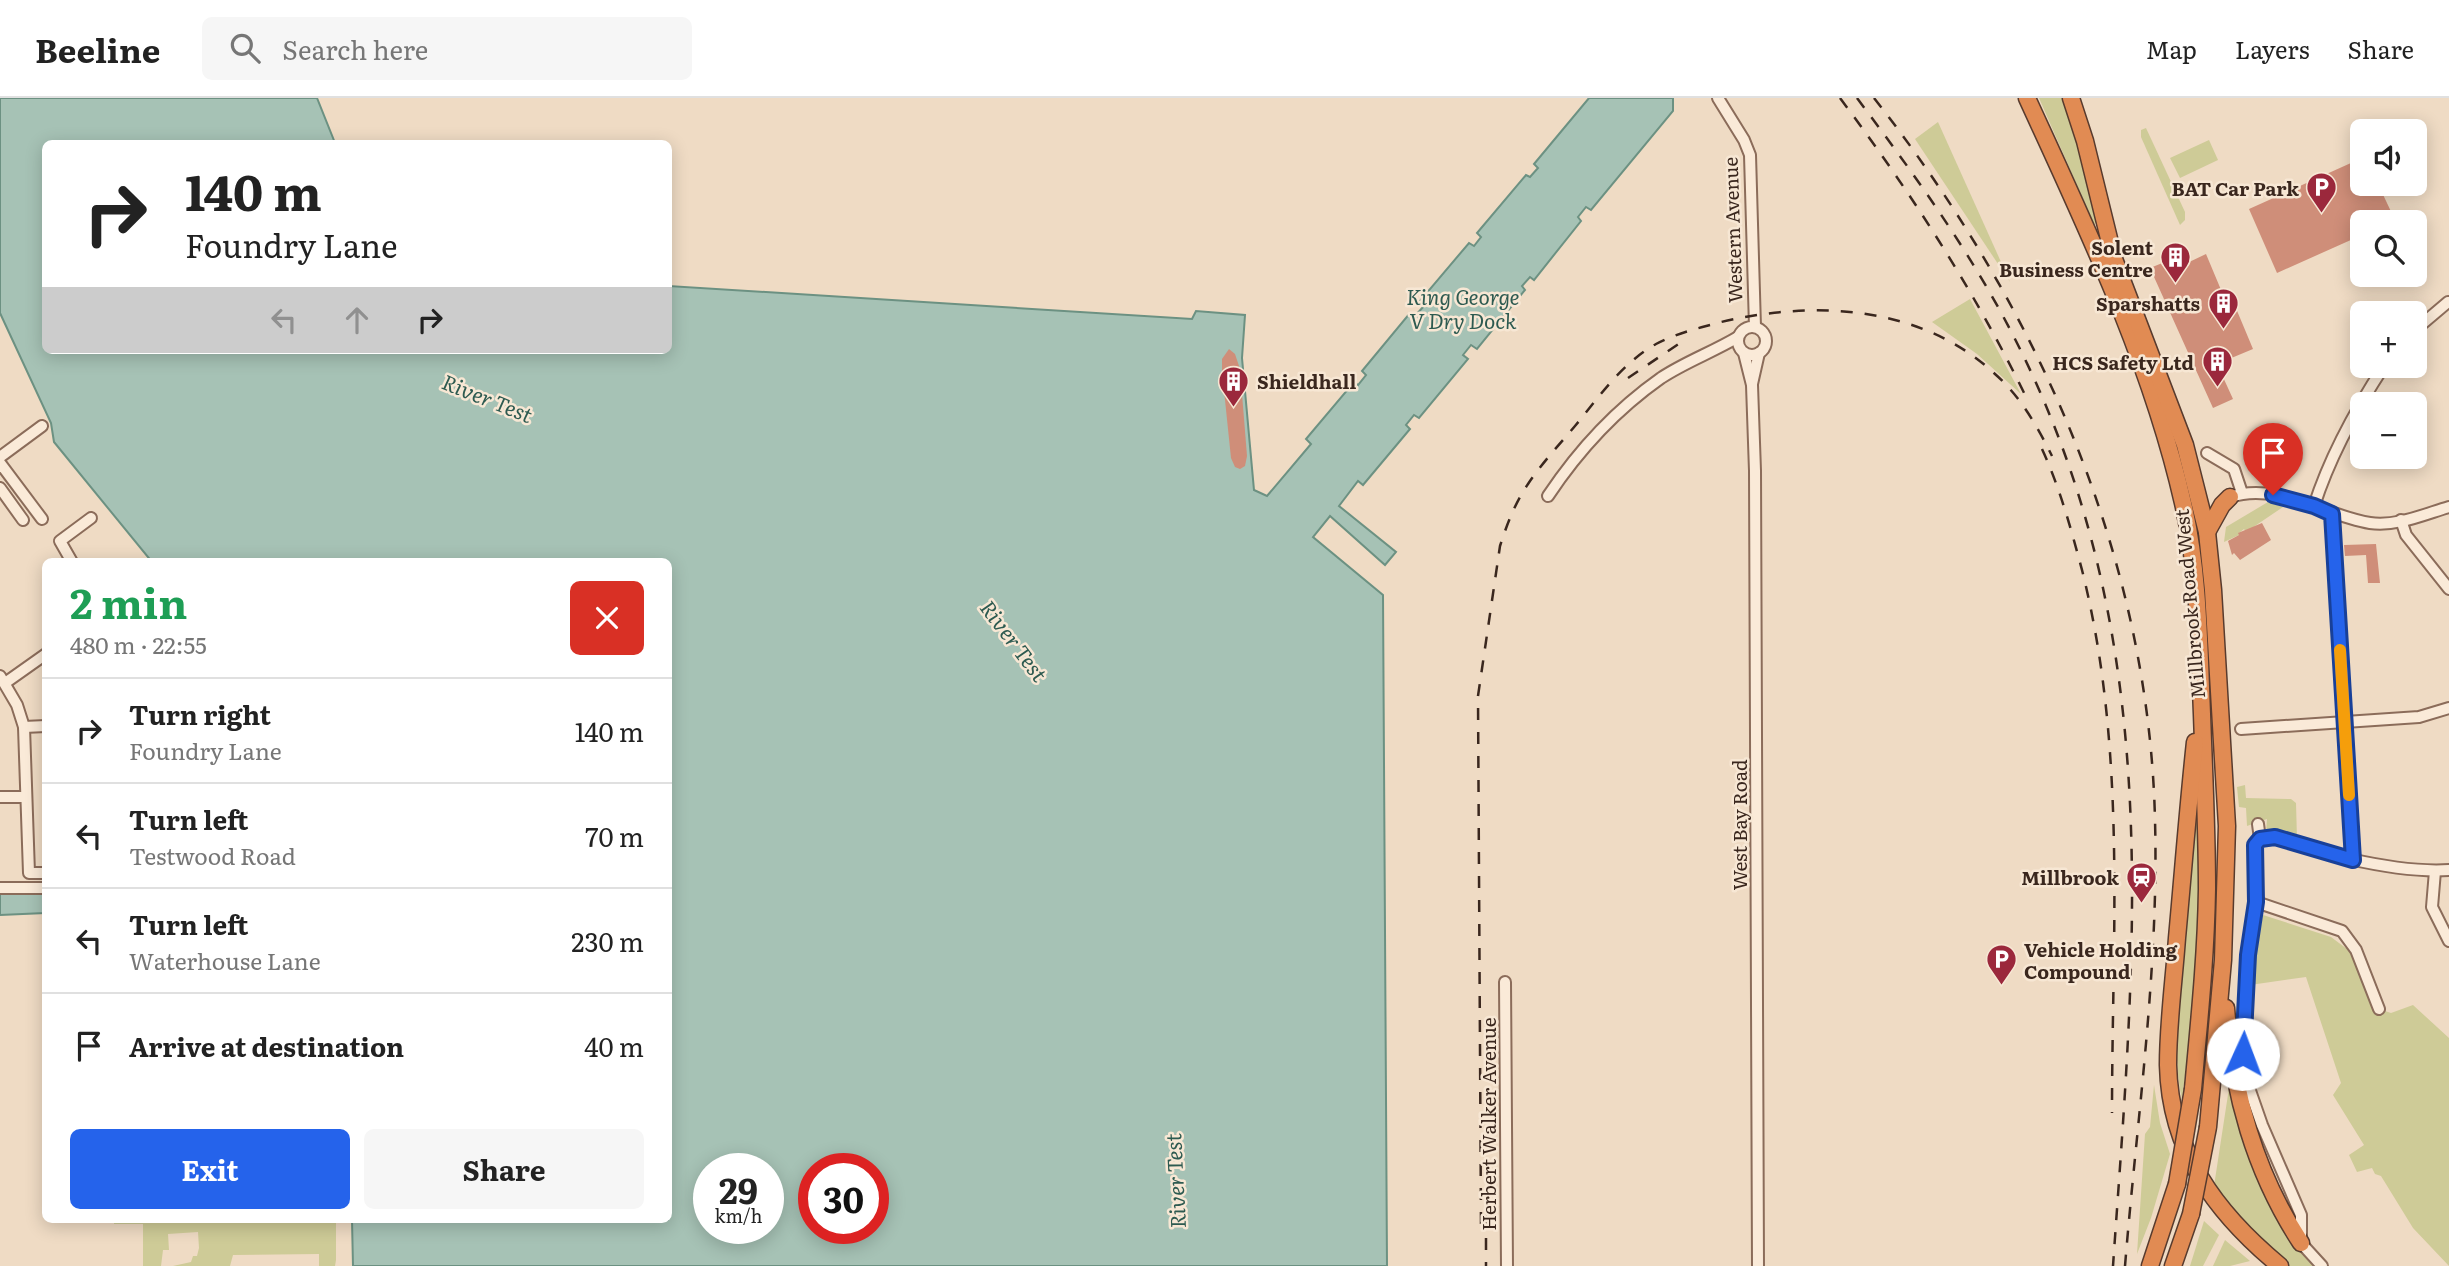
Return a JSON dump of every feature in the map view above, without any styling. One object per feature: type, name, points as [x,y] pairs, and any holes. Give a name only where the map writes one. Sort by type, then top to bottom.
[{"type":"highway","name":"Millbrook Road West","points":[[2027,98],[2096,249],[2169,446],[2184,505],[2196,587],[2206,900],[2202,998],[2193,1090],[2177,1184],[2150,1266]]},
{"type":"highway","name":"Millbrook Road West","points":[[2071,98],[2085,141],[2114,259],[2185,445],[2207,532],[2226,802],[2223,960],[2208,1127],[2191,1214],[2173,1266]]},
{"type":"highway","points":[[2196,482],[2212,493],[2236,495]]},
{"type":"highway","points":[[2207,532],[2222,505],[2236,495]]},
{"type":"highway","points":[[2201,684],[2171,1011],[2170,1084],[2183,1142],[2205,1189],[2242,1232],[2280,1266]]},
{"type":"highway","points":[[2223,960],[2230,1052],[2245,1125],[2270,1189],[2301,1243]]},
{"type":"street","name":"Western Avenue","points":[[1718,98],[1744,139],[1749,155],[1752,304],[1755,327]]},
{"type":"street","points":[[2427,320],[2448,302]]},
{"type":"street","points":[[1548,496],[1590,443],[1635,398],[1662,377],[1713,352],[1738,337],[1743,330],[1755,327],[1763,332],[1766,341],[1759,353],[1752,355],[1743,352],[1713,352]]},
{"type":"street","points":[[1738,337],[1743,352]]},
{"type":"street","name":"West Bay Road","points":[[1743,352],[1752,385],[1755,485],[1758,1266]]},
{"type":"street","name":"West Bay Road","points":[[1752,385],[1759,353]]},
{"type":"street","points":[[2314,506],[2322,480],[2377,378]]},
{"type":"street","points":[[0,457],[42,426]]},
{"type":"street","points":[[2207,453],[2234,469],[2236,495],[2252,491],[2277,495],[2332,514],[2373,523],[2401,520],[2449,507]]},
{"type":"street","points":[[0,463],[42,519]]},
{"type":"street","points":[[0,488],[23,520]]},
{"type":"street","points":[[2332,514],[2353,860]]},
{"type":"street","points":[[70,558],[60,541],[91,518]]},
{"type":"street","points":[[2401,520],[2406,535],[2449,589]]},
{"type":"street","points":[[42,656],[2,679],[17,705],[24,727],[29,873],[42,873]]},
{"type":"street","points":[[2241,729],[2419,717],[2449,708]]},
{"type":"street","points":[[24,727],[42,726]]},
{"type":"street","points":[[0,797],[26,797]]},
{"type":"street","points":[[2258,824],[2260,839]]},
{"type":"street","points":[[2322,1266],[2301,1243],[2303,1224],[2247,1082],[2243,1054],[2248,955],[2256,902],[2255,845],[2260,839],[2275,837],[2353,860],[2435,871],[2449,870]]},
{"type":"street","points":[[2435,871],[2432,907],[2449,941]]},
{"type":"street","points":[[0,888],[42,888]]},
{"type":"street","points":[[2256,902],[2342,931],[2356,950],[2379,1009]]},
{"type":"street","name":"Herbert Walker Avenue","points":[[1505,982],[1507,1266]]},
{"type":"shaded area","points":[[2039,98],[2064,98],[2098,222],[2094,224]]},
{"type":"shaded area","points":[[1938,122],[2010,282],[1915,139]]},
{"type":"shaded area","points":[[2146,128],[2185,212],[2185,220],[2180,225],[2141,137],[2141,130]]},
{"type":"shaded area","points":[[2209,140],[2218,160],[2180,178],[2170,158]]},
{"type":"shaded area","points":[[1970,299],[2021,394],[1977,354],[1932,322]]},
{"type":"shaded area","points":[[2268,502],[2283,507],[2246,532],[2244,529],[2239,535],[2224,542],[2226,527]]},
{"type":"shaded area","points":[[2198,765],[2201,849],[2198,933],[2182,1100],[2177,1054],[2178,1024]]},
{"type":"shaded area","points":[[2245,785],[2246,798],[2291,799],[2296,803],[2297,839],[2266,834],[2267,819],[2247,826],[2246,808],[2239,807],[2237,787]]},
{"type":"shaded area","points":[[2263,915],[2331,937],[2351,952],[2379,1009],[2391,1013],[2413,1005],[2449,1038],[2449,1266],[2413,1228],[2381,1176],[2375,1174],[2372,1168],[2357,1172],[2349,1155],[2364,1145],[2333,1095],[2341,1083],[2306,977],[2250,985]]},
{"type":"shaded area","points":[[2154,1085],[2160,1123],[2170,1154],[2137,1254],[2145,1134],[2150,1127]]},
{"type":"shaded area","points":[[2229,1088],[2260,1182],[2283,1226],[2313,1266],[2289,1266],[2249,1229],[2214,1186]]},
{"type":"shaded area","points":[[2204,1221],[2219,1235],[2203,1266],[2190,1266]]},
{"type":"shaded area","points":[[336,1223],[335,1266],[319,1266],[319,1254],[233,1255],[230,1266],[173,1266],[191,1262],[193,1256],[197,1256],[198,1232],[168,1234],[169,1250],[163,1250],[161,1266],[143,1266],[143,1224],[114,1224]]},
{"type":"shaded area","points":[[2225,1240],[2250,1261],[2230,1266],[2213,1266]]},
{"type":"water","points":[[0,98],[317,98],[334,140],[42,140],[42,354],[672,354],[672,286],[1192,319],[1196,311],[1245,315],[1242,358],[1254,490],[1267,496],[1311,444],[1306,439],[1354,382],[1358,385],[1366,375],[1362,371],[1410,313],[1415,316],[1424,306],[1419,302],[1469,243],[1474,246],[1481,237],[1477,233],[1526,175],[1530,177],[1538,168],[1534,164],[1589,98],[1673,98],[1673,111],[1591,210],[1586,207],[1578,217],[1581,221],[1534,280],[1530,277],[1522,286],[1525,290],[1477,349],[1471,345],[1463,355],[1468,359],[1419,418],[1414,415],[1406,425],[1410,429],[1363,485],[1358,481],[1339,506],[1396,552],[1385,565],[1330,516],[1313,537],[1383,595],[1387,1266],[353,1266],[352,1223],[672,1223],[672,558],[149,558],[54,442],[51,423],[0,313]]},
{"type":"water","points":[[42,892],[42,913],[0,915],[0,893]]},
{"type":"building","name":"BAT Car Park","points":[[2350,163],[2350,196],[2384,196],[2390,210],[2350,210],[2350,240],[2277,273],[2249,209]]},
{"type":"building","points":[[2206,254],[2224,297],[2230,294],[2253,349],[2217,364],[2233,399],[2213,408],[2150,268],[2182,255],[2185,264]]},
{"type":"building","name":"Shieldhall","points":[[1229,349],[1235,354],[1240,369],[1247,456],[1245,466],[1240,469],[1235,467],[1231,458],[1222,371],[1222,359]]},
{"type":"building","points":[[2262,523],[2271,540],[2240,560],[2234,553],[2232,555],[2228,541],[2239,535],[2238,533]]},
{"type":"building","points":[[2376,544],[2380,583],[2368,583],[2366,555],[2345,556],[2344,545]]},
{"type":"railway","points":[[1840,98],[1942,245],[1987,322],[2028,401]]},
{"type":"railway","points":[[1857,98],[1923,188],[1964,250],[2019,347],[2066,459],[2099,571],[2120,684],[2130,799],[2132,914],[2128,1030],[2113,1266]]},
{"type":"railway","points":[[1874,98],[1932,177],[1985,260],[2033,347],[2073,437],[2106,529],[2131,624],[2148,721],[2155,820],[2155,876],[2146,1043],[2125,1266]]},
{"type":"railway","points":[[1481,1224],[1478,696],[1500,546],[1515,506],[1533,476],[1612,381],[1632,361],[1656,344],[1721,322],[1793,311],[1866,314],[1901,321],[1966,351],[2013,392],[2052,456]]},
{"type":"railway","points":[[1628,378],[1680,343]]},
{"type":"railway","points":[[2042,449],[2060,494],[2082,570],[2106,705],[2114,840],[2112,1113]]},
{"type":"railway","points":[[1486,1214],[1486,1266]]},
{"type":"slow traffic","points":[[2340,650],[2349,795]]},
{"type":"place","name":"BAT Car Park","points":[[2322,215]]},
{"type":"place","name":"Solent Business Centre","points":[[2176,285]]},
{"type":"place","name":"Sparshatts","points":[[2223,330]]},
{"type":"place","name":"HCS Safety Ltd","points":[[2217,389]]},
{"type":"place","name":"Shieldhall","points":[[1234,408]]},
{"type":"place","name":"Millbrook","points":[[2142,904]]},
{"type":"place","name":"Vehicle Holding Compound","points":[[2001,987]]},
{"type":"route","points":[[2243,1054],[2248,955],[2256,902],[2255,845],[2266,836],[2275,837],[2353,860],[2332,514],[2273,495]]},
{"type":"water label","name":"King George V Dry Dock","points":[[1463,307]]},
{"type":"water label","name":"River Test","points":[[488,397]]},
{"type":"water label","name":"River Test","points":[[1015,640]]},
{"type":"water label","name":"River Test","points":[[1174,1181]]}]
